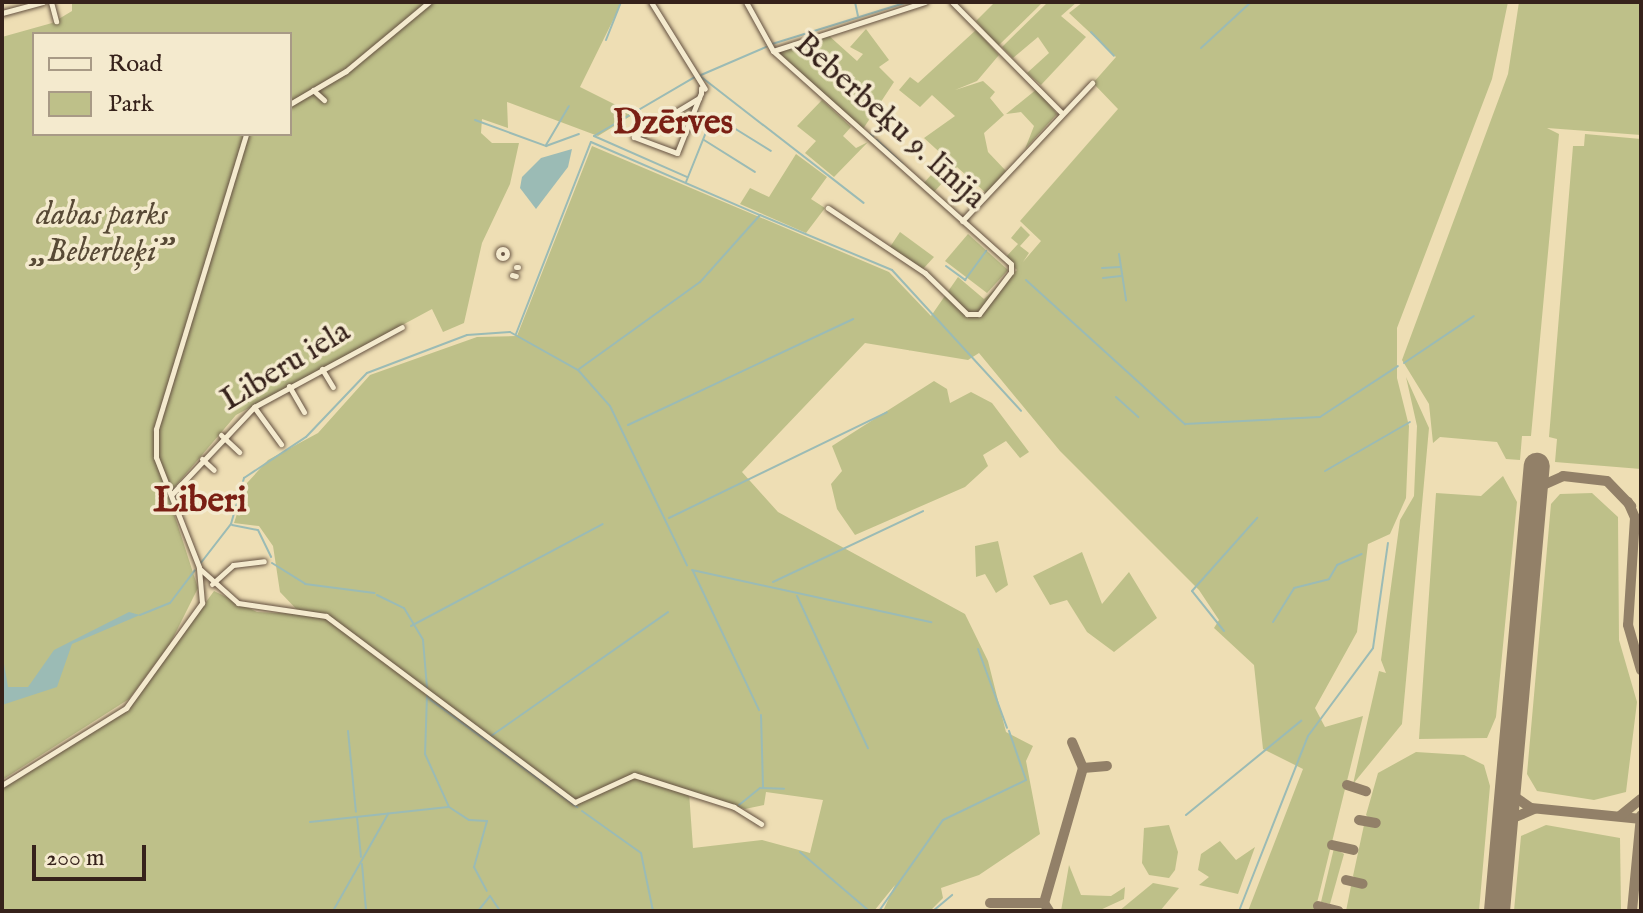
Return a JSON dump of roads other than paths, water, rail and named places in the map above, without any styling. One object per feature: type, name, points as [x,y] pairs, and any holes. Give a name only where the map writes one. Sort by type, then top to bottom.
[{"type":"street","points":[[2,13],[43,2]]},
{"type":"street","points":[[51,2],[56,21]]},
{"type":"street","points":[[292,103],[429,2]]},
{"type":"street","points":[[651,2],[701,92]]},
{"type":"street","name":"Beberbeķu 9. līnija","points":[[746,2],[773,51],[1012,268],[979,314],[967,314],[925,273],[828,208]]},
{"type":"street","points":[[773,51],[925,2]]},
{"type":"street","points":[[952,2],[1061,112]]},
{"type":"street","points":[[962,221],[1061,112],[1092,83]]},
{"type":"street","points":[[313,90],[324,100]]},
{"type":"street","points":[[701,92],[677,153],[634,137],[633,132],[701,92]]},
{"type":"street","points":[[245,136],[160,403],[156,457],[199,567],[212,584],[238,603],[326,616],[575,802],[639,776],[734,807],[761,824]]},
{"type":"street","name":"Liberu iela","points":[[171,495],[221,435],[254,407],[402,327]]},
{"type":"street","points":[[322,369],[333,387]]},
{"type":"street","points":[[289,386],[304,412]]},
{"type":"street","points":[[254,407],[281,444]]},
{"type":"street","points":[[221,435],[239,452]]},
{"type":"street","points":[[202,459],[214,470]]},
{"type":"street","points":[[212,584],[233,565],[264,561]]},
{"type":"street","points":[[2,785],[139,695],[202,603],[199,567]]},
{"type":"water","points":[[572,149],[568,167],[536,209],[520,188],[522,177],[541,158]]},
{"type":"water","points":[[129,612],[140,615],[72,644],[57,687],[2,705],[2,652],[8,687],[28,687],[54,650]]},
{"type":"waterway","points":[[606,40],[621,2]]},
{"type":"waterway","points":[[855,2],[858,16]]},
{"type":"waterway","points":[[772,44],[908,2]]},
{"type":"waterway","points":[[1201,48],[1251,2]]},
{"type":"waterway","points":[[1091,32],[1114,56]]},
{"type":"waterway","points":[[701,75],[766,47]]},
{"type":"waterway","points":[[700,76],[864,203]]},
{"type":"waterway","points":[[594,136],[695,77]]},
{"type":"waterway","points":[[546,145],[569,106]]},
{"type":"waterway","points":[[686,182],[713,115],[771,151]]},
{"type":"waterway","points":[[475,120],[546,146],[579,134]]},
{"type":"waterway","points":[[594,136],[687,177]]},
{"type":"waterway","points":[[704,140],[755,172]]},
{"type":"waterway","points":[[877,140],[903,164]]},
{"type":"waterway","points":[[516,334],[591,142],[760,215],[700,282],[579,369]]},
{"type":"waterway","points":[[760,215],[892,270],[1021,411]]},
{"type":"waterway","points":[[946,266],[965,280],[986,251]]},
{"type":"waterway","points":[[1119,254],[1126,300]]},
{"type":"waterway","points":[[1102,268],[1120,267]]},
{"type":"waterway","points":[[1103,278],[1121,276]]},
{"type":"waterway","points":[[1026,280],[1185,424],[1320,417],[1398,366]]},
{"type":"waterway","points":[[1404,363],[1474,316]]},
{"type":"waterway","points":[[628,425],[853,319]]},
{"type":"waterway","points":[[200,564],[231,524],[244,478],[306,437],[367,373],[467,335],[510,332],[578,370],[610,406],[687,565]]},
{"type":"waterway","points":[[1116,397],[1138,417]]},
{"type":"waterway","points":[[669,518],[887,412]]},
{"type":"waterway","points":[[1325,471],[1410,422]]},
{"type":"waterway","points":[[773,582],[923,511]]},
{"type":"waterway","points":[[1224,631],[1192,591],[1257,518]]},
{"type":"waterway","points":[[411,626],[603,524]]},
{"type":"waterway","points":[[232,525],[258,530],[271,557]]},
{"type":"waterway","points":[[1239,911],[1308,736],[1373,648],[1388,543]]},
{"type":"waterway","points":[[1273,622],[1294,588],[1329,579],[1337,565],[1362,554]]},
{"type":"waterway","points":[[272,563],[305,584],[374,593]]},
{"type":"waterway","points":[[140,615],[170,603],[195,570]]},
{"type":"waterway","points":[[692,570],[931,622]]},
{"type":"waterway","points":[[693,571],[759,710]]},
{"type":"waterway","points":[[377,595],[404,608],[423,640],[427,688]]},
{"type":"waterway","points":[[797,596],[868,748]]},
{"type":"waterway","points":[[491,736],[668,612]]},
{"type":"waterway","points":[[978,649],[1007,728]]},
{"type":"waterway","points":[[427,695],[425,754],[449,807],[469,820],[487,821],[474,867],[487,891]]},
{"type":"waterway","points":[[428,698],[577,807]]},
{"type":"waterway","points":[[761,715],[763,788]]},
{"type":"waterway","points":[[1186,815],[1301,721]]},
{"type":"waterway","points":[[348,731],[356,812]]},
{"type":"waterway","points":[[879,911],[943,820],[1026,780],[1009,731]]},
{"type":"waterway","points":[[739,805],[760,788],[784,789]]},
{"type":"waterway","points":[[310,822],[448,807]]},
{"type":"waterway","points":[[582,811],[641,853],[653,911]]},
{"type":"waterway","points":[[333,911],[388,814]]},
{"type":"waterway","points":[[357,817],[361,857]]},
{"type":"waterway","points":[[800,852],[869,911]]},
{"type":"waterway","points":[[362,864],[366,910]]},
{"type":"waterway","points":[[933,911],[952,895]]},
{"type":"waterway","points":[[478,911],[490,896],[500,911]]},
{"type":"district","name":"Dzērves","points":[[673,124]]},
{"type":"district","name":"Liberi","points":[[200,502]]},
{"type":"park label","name":"dabas parks „Beberbeķi”","points":[[102,236]]}]
